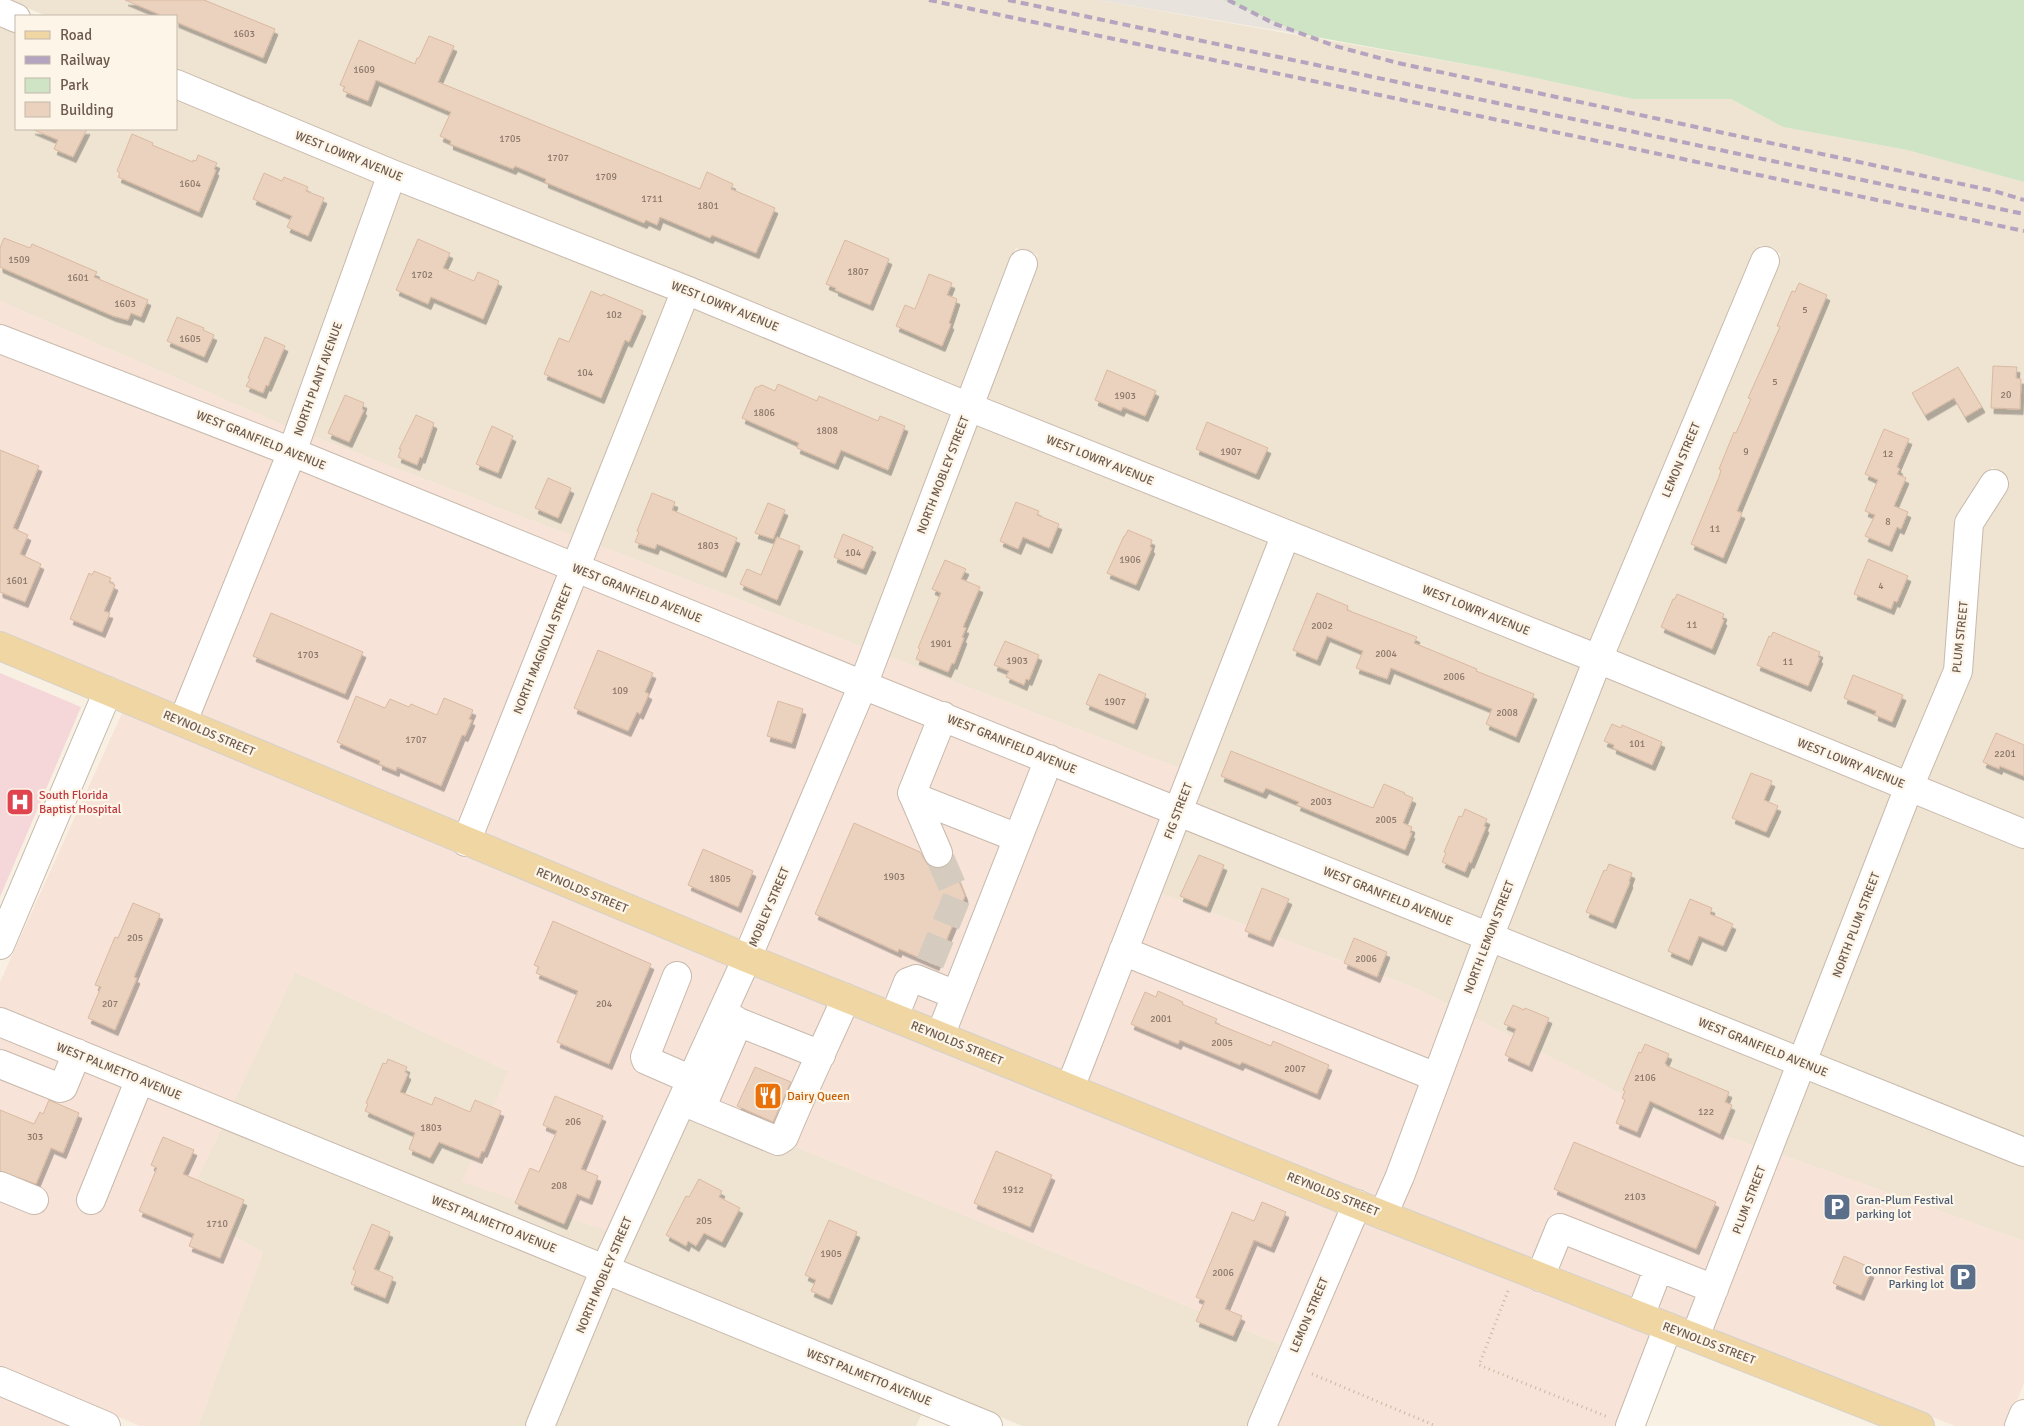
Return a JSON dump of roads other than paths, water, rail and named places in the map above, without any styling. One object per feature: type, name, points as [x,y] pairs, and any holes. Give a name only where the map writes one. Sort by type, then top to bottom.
[{"type":"main road","name":"REYNOLDS STREET","points":[[0,646],[466,842],[846,998],[1383,1215],[1920,1426]]},
{"type":"street","points":[[0,11],[15,18]]},
{"type":"street","name":"WEST LOWRY AVENUE","points":[[178,85],[392,174],[686,290],[969,407],[1598,659],[2024,834]]},
{"type":"street","name":"NORTH PLANT AVENUE","points":[[182,721],[292,452],[392,174]]},
{"type":"street","name":"LEMON STREET","points":[[1598,659],[1765,261]]},
{"type":"street","name":"NORTH MOBLEY STREET","points":[[863,685],[1023,264]]},
{"type":"street","name":"NORTH MAGNOLIA STREET","points":[[466,842],[686,290]]},
{"type":"street","name":"WEST GRANFIELD AVENUE","points":[[0,338],[292,452],[863,685],[1178,810],[2024,1152]]},
{"type":"street","name":"PLUM STREET","points":[[1909,787],[1958,671],[1969,523],[1994,484]]},
{"type":"street","name":"FIG STREET","points":[[1070,1088],[1286,534]]},
{"type":"street","name":"NORTH LEMON STREET","points":[[1383,1215],[1598,659]]},
{"type":"street","name":"MOBLEY STREET","points":[[670,1126],[692,1097],[731,1017],[748,958],[863,685]]},
{"type":"street","points":[[0,945],[108,691]]},
{"type":"street","points":[[938,853],[912,793],[943,716]]},
{"type":"street","points":[[940,1036],[1049,759]]},
{"type":"street","name":"NORTH PLUM STREET","points":[[1802,1063],[1909,787]]},
{"type":"street","points":[[914,797],[1018,838]]},
{"type":"street","points":[[1123,951],[1436,1077]]},
{"type":"street","points":[[894,1017],[908,982],[926,972],[956,995]]},
{"type":"street","points":[[677,976],[644,1057],[692,1097],[778,1141],[784,1137],[807,1080],[821,1056],[846,998]]},
{"type":"street","points":[[731,1017],[821,1056]]},
{"type":"street","name":"WEST PALMETTO AVENUE","points":[[0,1022],[988,1426]]},
{"type":"street","points":[[0,1064],[60,1088],[64,1087],[77,1053]]},
{"type":"street","name":"PLUM STREET","points":[[1695,1337],[1802,1063]]},
{"type":"street","points":[[91,1200],[140,1079]]},
{"type":"street","name":"NORTH MOBLEY STREET","points":[[540,1426],[605,1269],[670,1126]]},
{"type":"street","points":[[0,1186],[34,1200]]},
{"type":"street","name":"LEMON STREET","points":[[1262,1426],[1357,1204]]},
{"type":"street","points":[[1540,1277],[1560,1228],[1714,1289]]},
{"type":"street","points":[[1640,1316],[1659,1268]]},
{"type":"street","points":[[1630,1426],[1668,1327]]},
{"type":"street","points":[[0,1382],[106,1426]]},
{"type":"street","points":[[2019,1426],[2024,1414]]},
{"type":"tunnel","points":[[930,963],[957,897],[938,853]]},
{"type":"railway","points":[[929,0],[2024,231]]},
{"type":"railway","points":[[1008,0],[2024,214]]},
{"type":"railway","points":[[1228,0],[1275,24],[1335,46],[1398,63],[1994,191],[2024,200]]},
{"type":"place","name":"South Florida Baptist Hospital","points":[[20,802]]},
{"type":"place","name":"Dairy Queen","points":[[768,1096]]},
{"type":"place","name":"Gran-Plum Festival parking lot","points":[[1837,1207]]},
{"type":"place","name":"Connor Festival Parking lot","points":[[1963,1277]]}]
